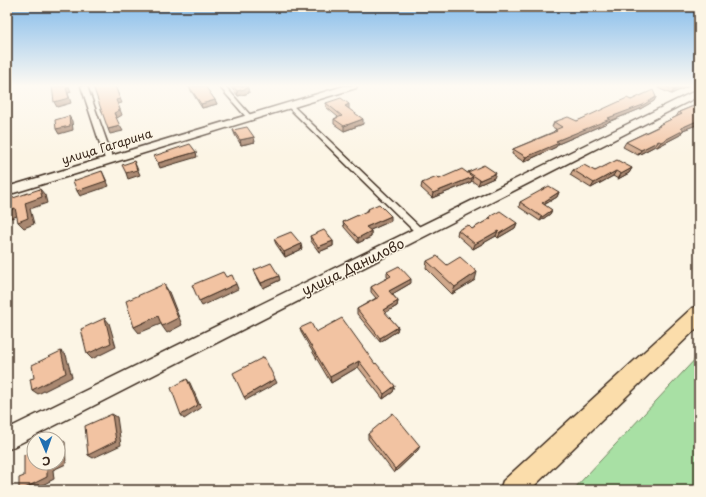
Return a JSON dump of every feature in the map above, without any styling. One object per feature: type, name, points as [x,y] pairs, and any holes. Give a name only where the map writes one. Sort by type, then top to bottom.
[{"type":"main road","points":[[512,490],[699,314]]},
{"type":"street","points":[[92,109],[109,159]]},
{"type":"street","points":[[242,109],[249,117]]},
{"type":"street","name":"улица Гагарина","points":[[7,191],[275,109]]},
{"type":"street","points":[[293,109],[420,233]]},
{"type":"street","name":"улица Данилово","points":[[7,440],[665,109]]},
{"type":"green space","points":[[699,355],[699,490],[573,490]]},
{"type":"building","points":[[101,109],[120,109],[114,113],[120,126],[108,129]]},
{"type":"building","points":[[334,109],[349,109],[363,119],[344,126],[334,119],[342,116]]},
{"type":"building","points":[[603,109],[632,109],[556,141],[559,143],[526,157],[513,149],[557,131],[555,130],[562,127],[554,122],[568,117],[577,121]]},
{"type":"building","points":[[686,109],[699,109],[699,120],[681,128],[684,130],[661,142],[659,141],[641,150],[626,142],[682,114],[679,112]]},
{"type":"building","points":[[69,116],[70,126],[56,129],[55,120]]},
{"type":"building","points":[[247,127],[254,137],[240,140],[233,130]]},
{"type":"building","points":[[190,144],[196,152],[158,163],[154,156]]},
{"type":"building","points":[[617,160],[632,168],[621,174],[616,171],[594,183],[573,170],[584,165],[595,171]]},
{"type":"building","points":[[134,161],[137,170],[126,173],[122,165]]},
{"type":"building","points":[[484,165],[496,173],[480,180],[468,172]]},
{"type":"building","points":[[462,169],[473,177],[433,193],[422,183],[437,177],[439,179]]},
{"type":"building","points":[[102,171],[106,181],[77,191],[73,181]]},
{"type":"building","points":[[549,186],[559,192],[542,203],[552,210],[542,217],[520,202]]},
{"type":"building","points":[[40,189],[42,197],[25,203],[28,218],[18,222],[15,208],[7,211],[7,200]]},
{"type":"building","points":[[379,204],[391,216],[366,227],[371,231],[358,238],[343,222],[369,210],[368,209]]},
{"type":"building","points":[[500,211],[517,223],[500,233],[498,231],[475,244],[458,230],[468,225],[472,229]]},
{"type":"building","points":[[324,230],[333,241],[318,247],[310,236]]},
{"type":"building","points":[[291,232],[301,244],[284,252],[274,239]]},
{"type":"building","points":[[437,256],[447,265],[460,257],[477,272],[455,287],[427,261]]},
{"type":"building","points":[[271,263],[279,276],[261,283],[254,270]]},
{"type":"building","points":[[399,266],[411,279],[389,291],[398,301],[383,310],[398,327],[380,338],[357,309],[379,297],[371,287],[391,276],[387,272]]},
{"type":"building","points":[[223,272],[226,277],[232,275],[236,284],[199,301],[192,285]]},
{"type":"building","points":[[164,284],[178,318],[162,326],[158,316],[134,327],[126,301]]},
{"type":"building","points":[[105,318],[111,343],[87,354],[81,329]]},
{"type":"building","points":[[342,318],[375,364],[376,363],[395,386],[384,394],[359,361],[330,377],[300,328],[311,323],[316,332]]},
{"type":"building","points":[[61,351],[66,373],[32,390],[30,379],[34,378],[32,365]]},
{"type":"building","points":[[264,357],[275,379],[244,397],[233,373]]},
{"type":"building","points":[[187,379],[198,405],[181,415],[171,388]]},
{"type":"building","points":[[393,413],[420,446],[395,469],[368,434]]},
{"type":"building","points":[[112,414],[116,441],[88,455],[85,426]]},
{"type":"building","points":[[26,454],[26,471],[47,471],[47,477],[19,490],[19,478],[24,476],[24,455]]}]
